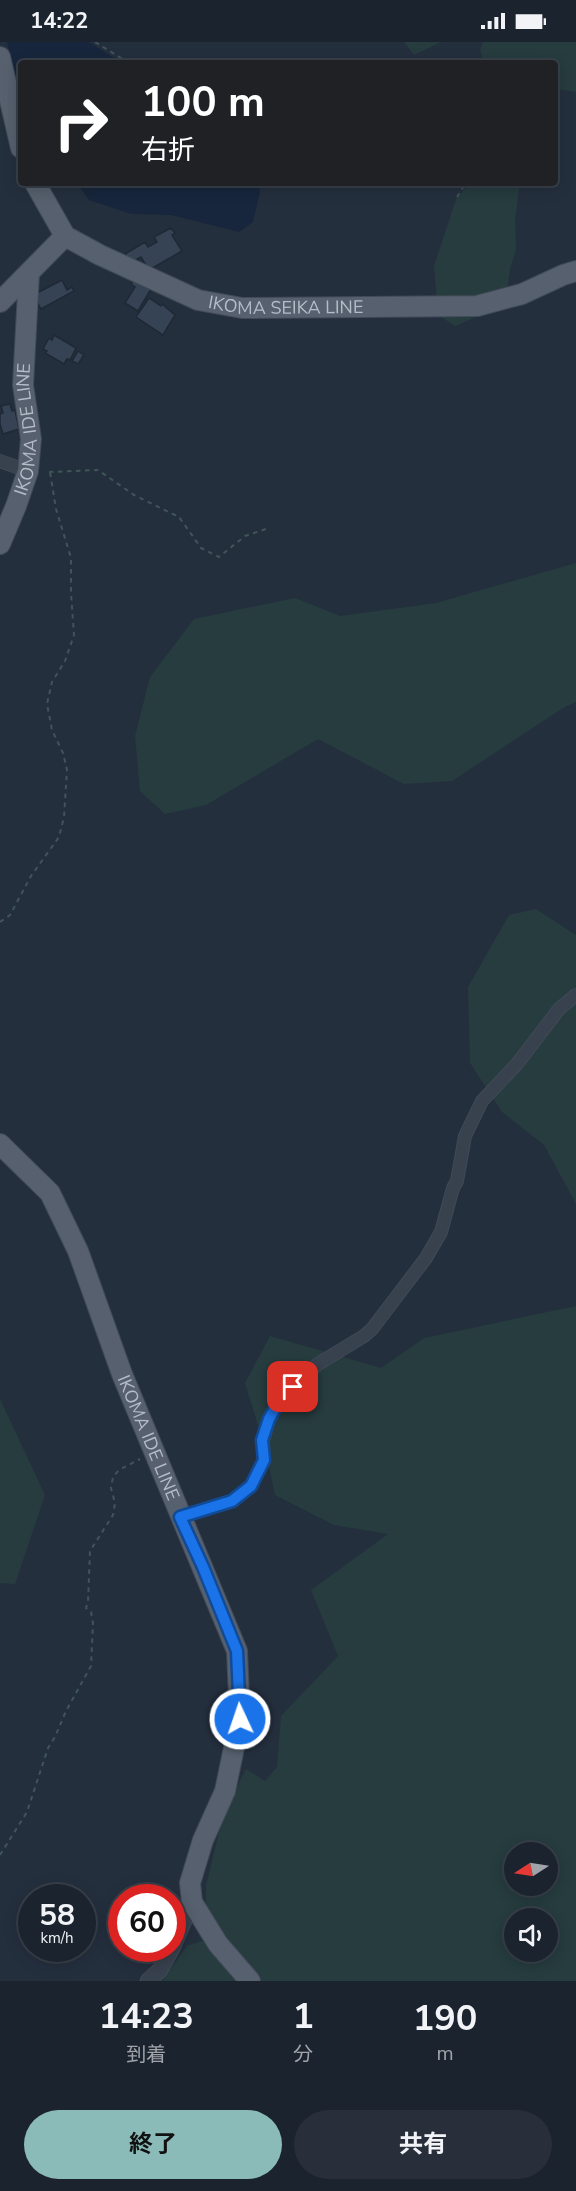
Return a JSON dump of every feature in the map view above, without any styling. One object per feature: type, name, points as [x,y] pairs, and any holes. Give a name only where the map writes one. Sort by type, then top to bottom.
[{"type":"main road","points":[[0,57],[18,135]]},
{"type":"main road","points":[[0,302],[65,236],[36,186]]},
{"type":"main road","name":"IKOMA SEIKA LINE","points":[[65,236],[100,255],[198,300],[242,308],[477,306],[522,294],[576,271]]},
{"type":"main road","name":"IKOMA IDE LINE","points":[[0,544],[28,471],[31,439],[22,385],[29,273]]},
{"type":"main road","name":"IKOMA IDE LINE","points":[[0,1144],[50,1193],[78,1251],[122,1374],[237,1651],[240,1719],[225,1791],[203,1840],[190,1883],[192,1902]]},
{"type":"main road","points":[[192,1902],[218,1944],[250,1981]]},
{"type":"street","points":[[0,461],[28,471]]},
{"type":"street","points":[[180,1517],[232,1501],[251,1486],[264,1460],[262,1440],[269,1419],[281,1398],[318,1364],[372,1329],[426,1258],[441,1232],[457,1181],[465,1136],[482,1101],[517,1065],[559,1009],[576,995]]},
{"type":"street","points":[[186,1916],[192,1902]]},
{"type":"street","points":[[148,1981],[160,1970],[164,1962]]},
{"type":"path","points":[[95,42],[124,60]]},
{"type":"path","points":[[457,197],[464,186]]},
{"type":"path","points":[[28,471],[98,470],[134,495],[179,517],[201,548],[219,557],[245,536],[269,528]]},
{"type":"path","points":[[0,922],[10,915],[31,876],[59,837],[64,817],[67,770],[63,753],[52,730],[47,704],[52,682],[65,661],[75,635],[71,593],[71,558],[56,509],[50,472]]},
{"type":"path","points":[[0,1855],[27,1812],[48,1748],[91,1666],[93,1623],[91,1612],[86,1608],[90,1551],[113,1515],[115,1503],[111,1488],[112,1477],[131,1462],[154,1453]]},
{"type":"green space","points":[[404,42],[441,42],[414,55]]},
{"type":"green space","points":[[483,42],[576,42],[576,92],[558,89],[558,60],[483,60],[480,50]]},
{"type":"green space","points":[[467,186],[520,186],[515,220],[516,250],[510,269],[506,301],[492,310],[455,326],[438,315],[434,266],[456,199]]},
{"type":"green space","points":[[576,563],[576,702],[563,708],[452,781],[404,784],[318,739],[206,805],[165,814],[140,791],[135,736],[150,677],[194,619],[295,598],[340,616],[436,603]]},
{"type":"green space","points":[[536,909],[576,935],[576,1204],[544,1145],[502,1112],[470,1063],[468,987],[509,915]]},
{"type":"green space","points":[[576,1306],[576,1981],[162,1981],[176,1962],[186,1962],[187,1946],[205,1940],[206,1886],[223,1815],[246,1769],[265,1781],[277,1767],[281,1716],[338,1656],[311,1590],[388,1534],[334,1525],[275,1495],[265,1448],[245,1383],[270,1336],[381,1368],[424,1338]]},
{"type":"green space","points":[[0,1399],[45,1495],[15,1584],[0,1583]]},
{"type":"water","points":[[7,42],[89,42],[117,60],[18,60],[18,86]]},
{"type":"water","points":[[79,186],[259,186],[260,192],[253,222],[239,232],[171,215],[131,214],[89,200]]},
{"type":"building","points":[[171,228],[175,233],[172,235],[182,251],[149,270],[141,257],[130,263],[125,254],[145,242],[148,247],[157,242],[154,237]]},
{"type":"building","points":[[134,279],[151,289],[138,311],[125,303],[135,287],[131,284]]},
{"type":"building","points":[[62,280],[67,290],[72,287],[74,291],[41,309],[33,295]]},
{"type":"building","points":[[149,298],[161,306],[162,304],[175,315],[163,335],[136,317]]},
{"type":"building","points":[[54,335],[76,348],[70,360],[67,359],[64,364],[45,353],[47,351],[43,349],[49,338],[52,340]]},
{"type":"building","points":[[78,351],[84,355],[78,364],[72,361]]},
{"type":"building","points":[[10,404],[12,411],[15,410],[19,429],[3,434],[0,424],[0,414],[3,413],[1,406]]},
{"type":"route","points":[[240,1719],[237,1651],[180,1517],[232,1501],[251,1486],[264,1460],[262,1440],[269,1419],[281,1398],[293,1387]]}]
